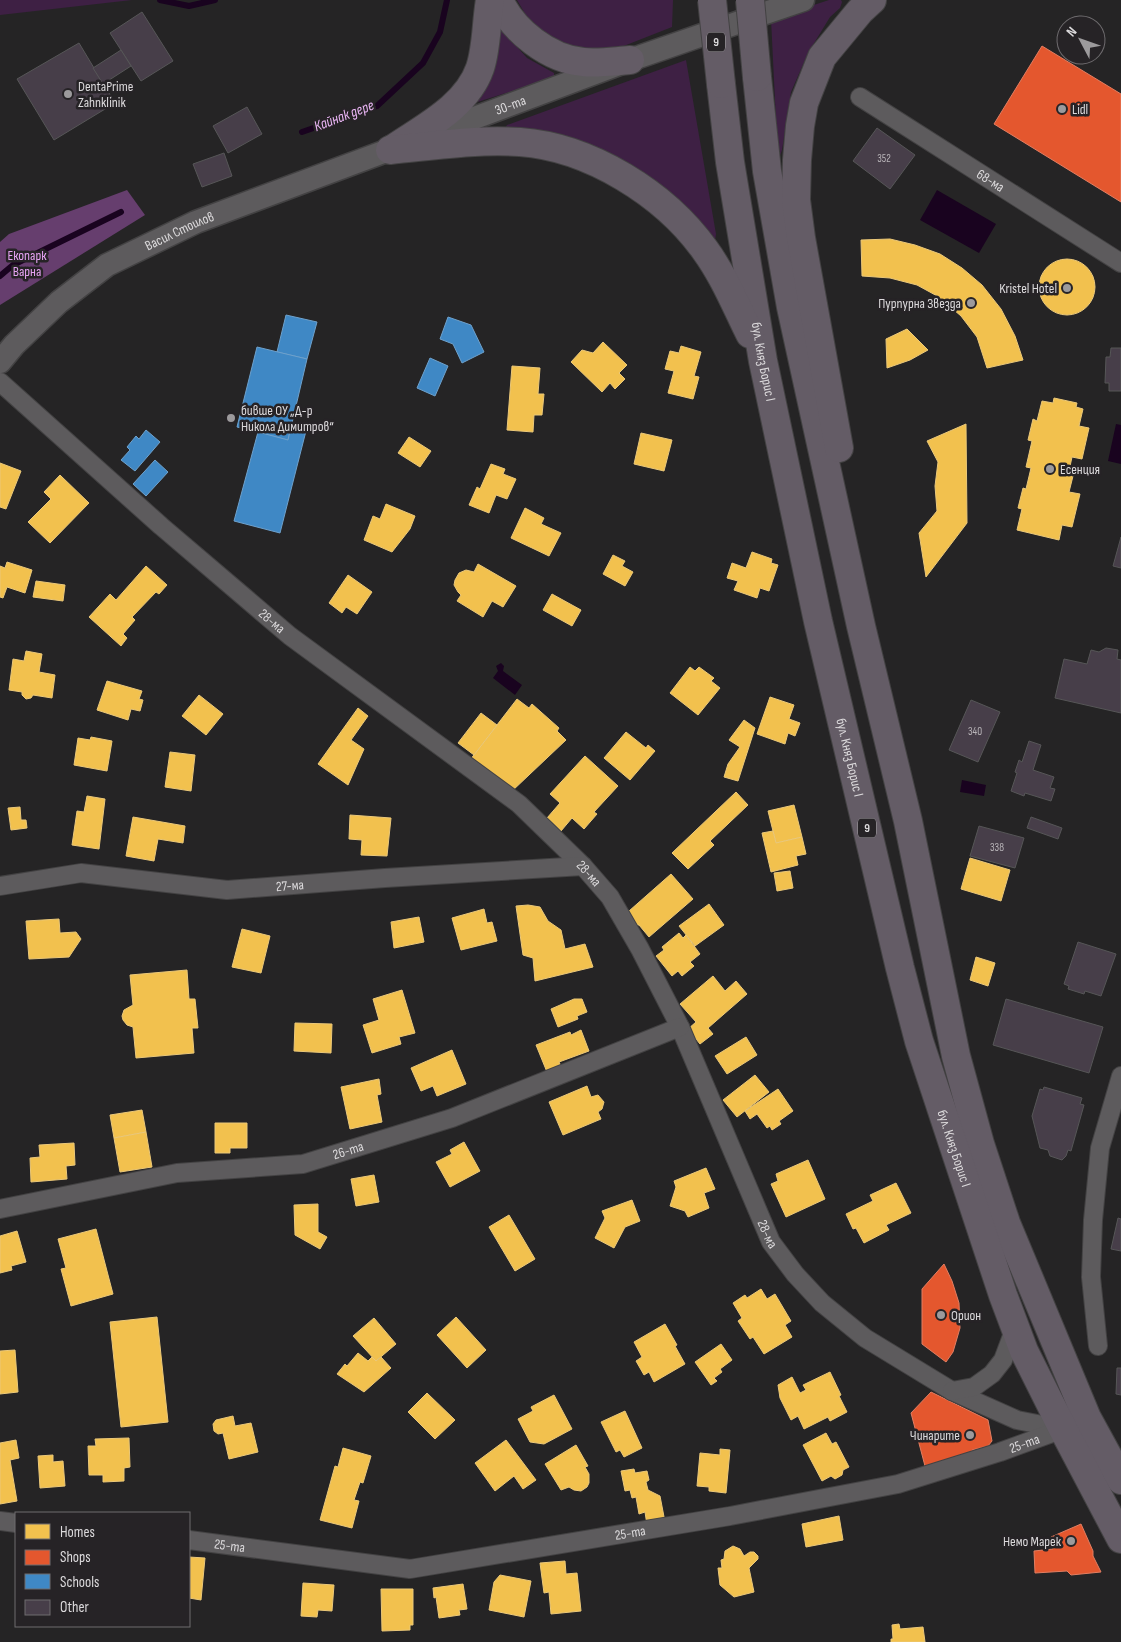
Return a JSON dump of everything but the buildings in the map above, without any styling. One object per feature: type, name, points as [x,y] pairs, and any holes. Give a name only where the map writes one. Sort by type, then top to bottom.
[{"type":"highway","points":[[390,150],[454,105],[474,83],[483,52],[490,0]]},
{"type":"highway","points":[[499,0],[507,16],[521,31],[539,46],[559,56],[582,62],[630,60]]},
{"type":"highway","name":"бул. Княз Борис I","points":[[712,0],[730,162],[763,361],[818,622],[919,1041],[1003,1295],[1024,1351],[1062,1430],[1121,1539]]},
{"type":"highway","name":"бул. Княз Борис I","points":[[750,0],[767,171],[791,307],[861,626],[908,821],[956,1056],[980,1144],[1006,1223],[1083,1410],[1121,1480]]},
{"type":"highway","points":[[872,0],[860,11],[822,58],[811,82],[804,103],[800,126],[796,200],[801,238],[908,821]]},
{"type":"highway","points":[[390,150],[473,142],[520,142],[549,146],[571,153],[617,174],[660,202],[691,232],[706,251],[720,274],[763,361]]},
{"type":"street","name":"30-та","points":[[390,150],[630,60],[803,0]]},
{"type":"street","name":"68-ма","points":[[860,97],[1121,263]]},
{"type":"street","name":"Васил Стоилов","points":[[0,362],[14,345],[59,302],[107,265],[196,222],[390,150]]},
{"type":"street","name":"28-ма","points":[[0,382],[161,526],[290,636],[520,804],[583,866],[610,897],[640,949],[680,1027],[771,1242],[795,1274],[822,1303],[866,1338],[952,1391],[1017,1420],[1062,1430]]},
{"type":"street","name":"27-ма","points":[[0,886],[81,873],[227,890],[583,866]]},
{"type":"street","name":"26-та","points":[[0,1209],[177,1173],[303,1164],[452,1118],[680,1027]]},
{"type":"street","points":[[1098,1346],[1091,1277],[1093,1220],[1100,1148],[1120,1083]]},
{"type":"street","points":[[952,1391],[974,1387],[992,1374],[1003,1360],[1015,1328]]},
{"type":"street","name":"25-та","points":[[190,1540],[410,1569],[730,1516],[898,1484],[1000,1452],[1062,1430]]},
{"type":"street","points":[[0,1522],[15,1523]]},
{"type":"shaded area","points":[[0,0],[132,0],[0,15]]},
{"type":"shaded area","points":[[517,0],[673,0],[672,27],[611,51],[589,52],[548,39],[530,22]]},
{"type":"shaded area","points":[[829,0],[841,0],[842,2],[840,8],[830,17],[808,53],[791,92],[782,150],[778,161],[771,19]]},
{"type":"shaded area","points":[[497,25],[527,58],[554,73],[554,76],[551,79],[471,104]]},
{"type":"shaded area","points":[[686,60],[716,234],[715,241],[688,219],[505,128],[507,125]]},
{"type":"shaded area","points":[[937,190],[996,224],[979,253],[920,220]]},
{"type":"shaded area","points":[[1116,424],[1121,425],[1121,464],[1108,461]]},
{"type":"shaded area","points":[[501,663],[504,666],[503,671],[522,685],[515,695],[493,678],[498,671],[496,666]]},
{"type":"shaded area","points":[[962,780],[986,785],[984,796],[960,792]]},
{"type":"green space","name":"Екопарк Варна","points":[[127,190],[145,215],[0,305],[0,242],[9,234]]},
{"type":"waterway","name":"Кайнак дере","points":[[160,0],[189,6],[215,0]]},
{"type":"waterway","name":"Кайнак дере","points":[[302,132],[377,106],[423,63],[440,32],[447,0]]},
{"type":"waterway","name":"Кайнак дере","points":[[0,276],[13,265],[121,212]]},
{"type":"place","name":"DentaPrime Zahnklinik","points":[[68,94]]},
{"type":"place","name":"Lidl","points":[[1062,109]]},
{"type":"place","name":"Kristel Hotel","points":[[1067,288]]},
{"type":"place","name":"Пурпурна Звезда","points":[[971,303]]},
{"type":"place","name":"бивше ОУ „Д-р Никола Димитров“","points":[[231,418]]},
{"type":"place","name":"Есенция","points":[[1050,469]]},
{"type":"place","name":"Орион","points":[[941,1315]]},
{"type":"place","name":"Чинарите","points":[[970,1435]]},
{"type":"place","name":"Немо Марек","points":[[1071,1541]]}]
